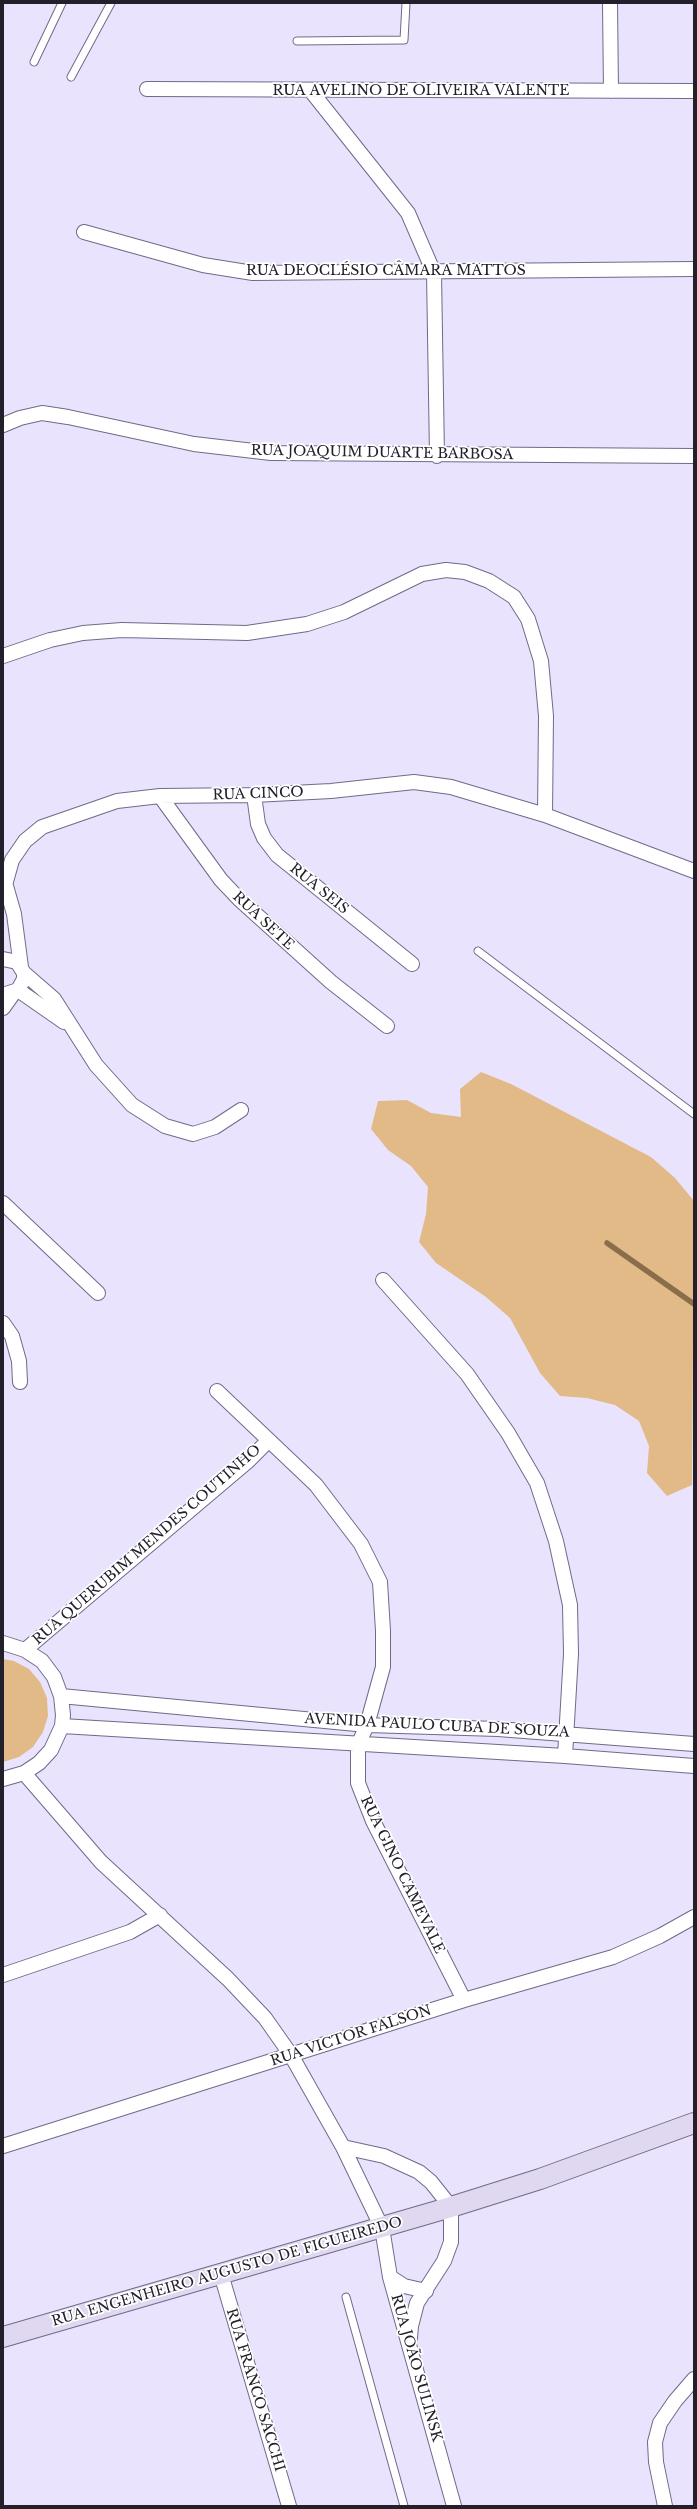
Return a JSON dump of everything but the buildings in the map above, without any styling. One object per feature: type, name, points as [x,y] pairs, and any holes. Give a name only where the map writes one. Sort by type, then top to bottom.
[{"type":"main road","name":"RUA ENGENHEIRO AUGUSTO DE FIGUEIREDO","points":[[3,2337],[451,2207],[540,2179],[694,2123]]},
{"type":"street","points":[[610,3],[611,91]]},
{"type":"street","name":"RUA AVELINO DE OLIVEIRA VALENTE","points":[[147,89],[311,91],[694,91]]},
{"type":"street","points":[[311,91],[408,213],[434,273],[437,456]]},
{"type":"street","name":"RUA DEOCLÉSIO CÂMARA MATTOS","points":[[84,232],[203,266],[253,273],[434,273],[694,269]]},
{"type":"street","name":"RUA JOAQUIM DUARTE BARBOSA","points":[[3,425],[20,418],[42,413],[68,417],[194,444],[271,453],[437,456],[694,456]]},
{"type":"street","points":[[3,656],[50,640],[83,633],[122,630],[247,633],[307,624],[344,612],[422,574],[446,570],[465,572],[489,581],[514,597],[528,619],[541,661],[546,716],[544,815]]},
{"type":"street","name":"RUA CINCO","points":[[23,970],[14,914],[4,889],[12,860],[24,841],[42,827],[117,801],[160,796],[254,795],[331,791],[414,782],[451,787],[544,815],[694,871]]},
{"type":"street","name":"RUA SEIS","points":[[254,795],[258,824],[264,838],[277,855],[412,964]]},
{"type":"street","name":"RUA SETE","points":[[160,796],[221,880],[239,899],[331,982],[387,1026]]},
{"type":"street","points":[[3,959],[12,960],[54,999],[96,1065],[115,1088],[132,1105],[165,1126],[193,1134],[215,1127],[241,1110]]},
{"type":"street","points":[[3,1008],[11,993],[22,985],[23,970]]},
{"type":"street","points":[[11,993],[73,1028]]},
{"type":"street","points":[[3,1203],[98,1292]]},
{"type":"street","points":[[383,1280],[467,1374],[508,1433],[537,1483],[556,1541],[570,1605],[571,1654],[565,1756]]},
{"type":"street","points":[[3,1323],[12,1336],[19,1361],[20,1382]]},
{"type":"street","points":[[217,1391],[316,1485],[361,1544],[380,1582],[383,1631],[383,1667],[367,1725],[358,1745]]},
{"type":"street","name":"RUA QUERUBIM MENDES COUTINHO","points":[[25,1650],[246,1462],[268,1441]]},
{"type":"street","points":[[3,1643],[25,1650],[42,1661],[54,1677],[61,1696],[62,1726],[51,1750],[39,1764],[24,1773],[3,1779]]},
{"type":"street","name":"AVENIDA PAULO CUBA DE SOUZA","points":[[61,1696],[367,1725],[566,1733],[694,1744]]},
{"type":"street","name":"AVENIDA PAULO CUBA DE SOUZA","points":[[62,1726],[358,1745],[565,1756],[694,1766]]},
{"type":"street","name":"RUA GINO CAMEVALE","points":[[358,1745],[358,1783],[373,1821],[464,2000]]},
{"type":"street","name":"RUA JOÃO SULINSK","points":[[24,1773],[101,1862],[160,1915],[265,2018],[291,2055],[343,2147],[382,2228],[390,2277],[454,2506]]},
{"type":"street","points":[[3,1975],[130,1932],[160,1915]]},
{"type":"street","name":"RUA VICTOR FALSON","points":[[3,2146],[464,2000],[613,1957],[660,1936],[694,1916]]},
{"type":"street","points":[[343,2147],[384,2156],[419,2172],[431,2182],[451,2207],[450,2242],[444,2261],[417,2303],[413,2315],[410,2346]]},
{"type":"street","name":"RUA FRANCO SACCHI","points":[[221,2274],[290,2506]]},
{"type":"street","points":[[390,2277],[404,2286],[426,2291]]},
{"type":"street","points":[[665,2506],[656,2462],[655,2442],[660,2423],[675,2401],[694,2379]]},
{"type":"lane","points":[[34,62],[62,3]]},
{"type":"lane","points":[[71,78],[110,3]]},
{"type":"lane","points":[[297,41],[404,40],[406,3]]},
{"type":"lane","points":[[478,950],[694,1114]]},
{"type":"lane","points":[[346,2297],[404,2506]]},
{"type":"shaded area","points":[[481,1072],[511,1084],[651,1157],[675,1178],[694,1201],[692,1485],[667,1496],[647,1473],[649,1446],[639,1421],[615,1405],[587,1398],[560,1396],[540,1373],[510,1318],[486,1297],[436,1263],[419,1242],[426,1214],[428,1187],[411,1166],[388,1150],[371,1129],[378,1101],[407,1100],[431,1113],[461,1117],[460,1089]]},
{"type":"shaded area","points":[[3,1659],[14,1661],[29,1669],[40,1682],[47,1698],[48,1716],[43,1732],[33,1747],[19,1757],[3,1762]]},
{"type":"waterway","points":[[607,1243],[694,1304]]}]
